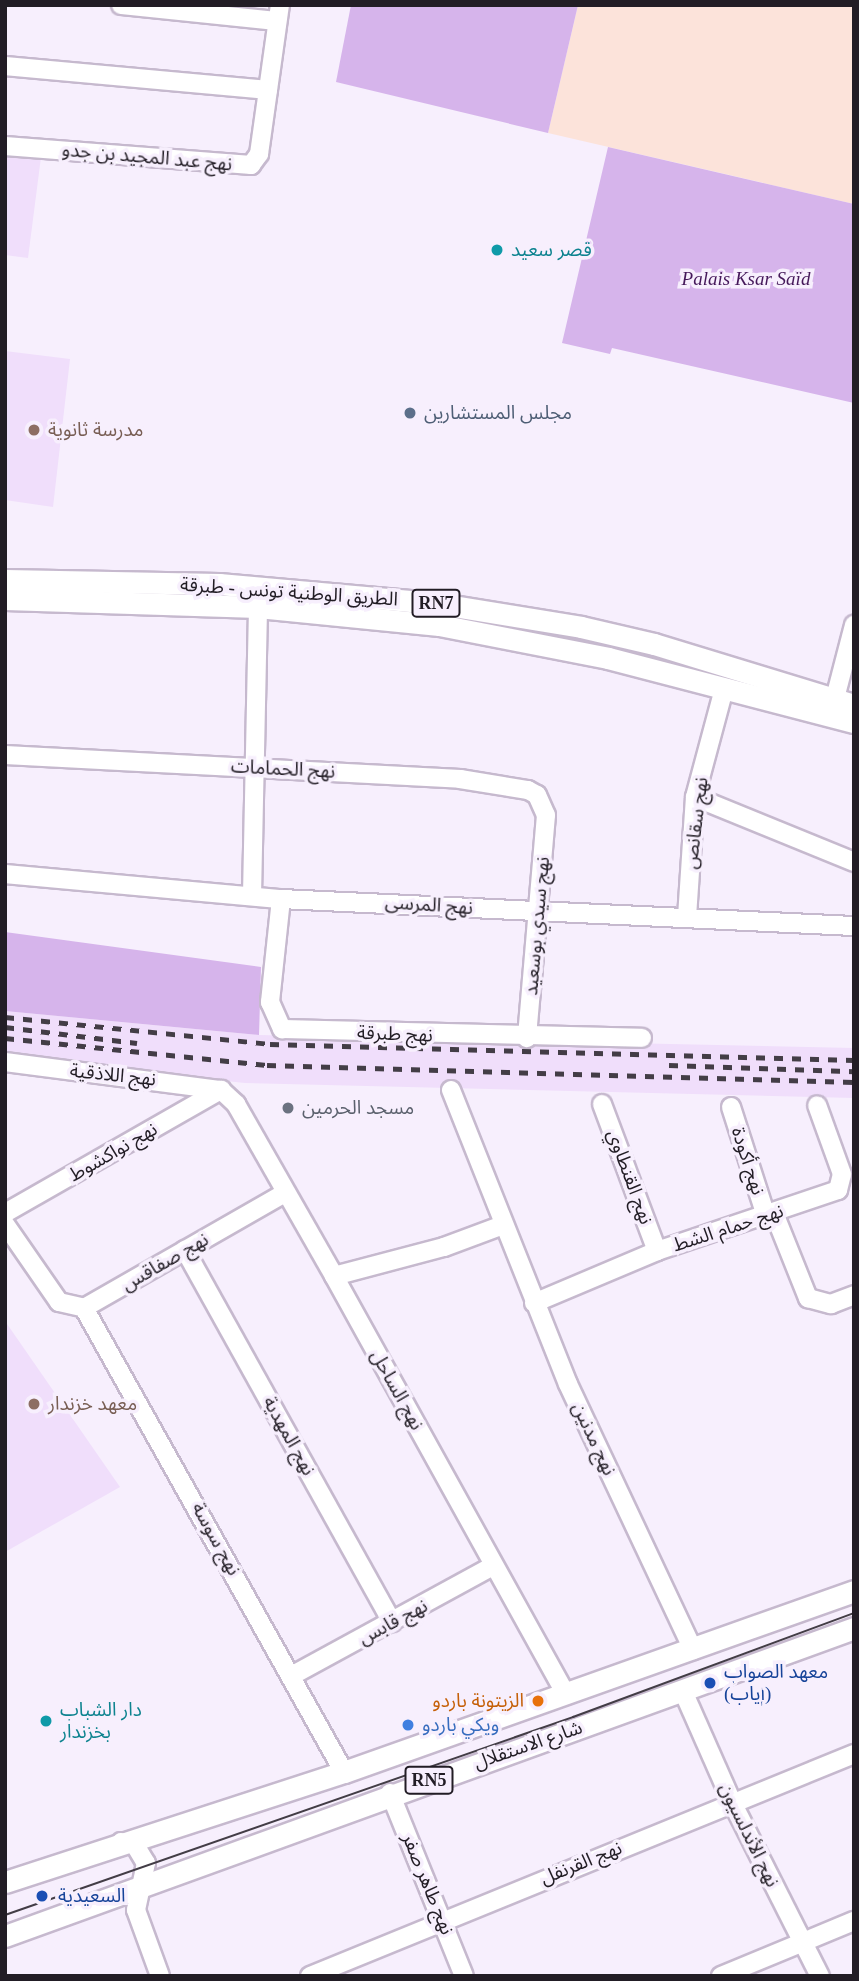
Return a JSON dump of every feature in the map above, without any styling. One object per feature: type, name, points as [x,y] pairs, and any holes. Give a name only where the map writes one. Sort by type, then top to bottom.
[{"type":"main road","name":"الطريق الوطنية تونس - طبرقة","points":[[5,580],[219,584],[442,604],[581,627],[654,644],[844,703]]},
{"type":"main road","name":"الطريق الوطنية تونس - طبرقة","points":[[5,600],[258,607],[475,630],[854,722]]},
{"type":"main road","name":"شارع الاستقلال","points":[[5,1882],[120,1842],[344,1772],[854,1591]]},
{"type":"main road","name":"شارع الاستقلال","points":[[5,1936],[390,1793],[854,1628]]},
{"type":"street","points":[[121,5],[278,13]]},
{"type":"street","name":"نهج عبد المجيد بن جدو","points":[[5,146],[251,164],[259,154],[278,13]]},
{"type":"street","points":[[5,66],[268,90]]},
{"type":"street","points":[[252,895],[258,607]]},
{"type":"street","points":[[844,703],[854,625]]},
{"type":"street","name":"نهج سقانص","points":[[687,917],[695,797],[724,689]]},
{"type":"street","name":"نهج الحمامات","points":[[5,755],[460,779],[528,790],[537,795],[546,815]]},
{"type":"street","points":[[695,797],[854,862]]},
{"type":"street","name":"نهج سيدي بوسعيد","points":[[527,1038],[540,911],[546,815]]},
{"type":"street","name":"نهج المرسى","points":[[5,874],[281,899],[854,926]]},
{"type":"street","name":"نهج طبرقة","points":[[281,899],[270,1002],[282,1029],[527,1038],[642,1038]]},
{"type":"street","name":"نهج اللاذقية","points":[[5,1062],[221,1090]]},
{"type":"street","name":"نهج الساحل","points":[[221,1090],[236,1104],[566,1695]]},
{"type":"street","name":"نهج نواكشوط","points":[[5,1213],[221,1090]]},
{"type":"street","name":"نهج مدنين","points":[[451,1090],[534,1303],[692,1650]]},
{"type":"street","name":"نهج القنطاوي","points":[[602,1104],[657,1251]]},
{"type":"street","name":"نهج حمام الشط","points":[[534,1303],[657,1251],[770,1214],[842,1185],[840,1168],[817,1105]]},
{"type":"street","name":"نهج أكودة","points":[[731,1107],[770,1214],[808,1298],[831,1304],[854,1295]]},
{"type":"street","name":"نهج صفاقس","points":[[84,1308],[285,1194]]},
{"type":"street","points":[[5,1224],[59,1302],[84,1308]]},
{"type":"street","points":[[334,1276],[444,1247],[503,1225]]},
{"type":"street","name":"نهج المهدية","points":[[185,1250],[392,1622]]},
{"type":"street","name":"نهج سوسة","points":[[84,1308],[344,1772]]},
{"type":"street","name":"نهج قابس","points":[[291,1676],[493,1566]]},
{"type":"street","name":"نهج الأندلسيون","points":[[683,1691],[732,1802],[820,1976]]},
{"type":"street","name":"نهج القرنفل","points":[[310,1976],[443,1919],[854,1754]]},
{"type":"street","name":"نهج طاهر صفر","points":[[390,1793],[464,1976]]},
{"type":"street","points":[[120,1842],[135,1845],[145,1859],[147,1875],[140,1887],[135,1910],[160,1976]]},
{"type":"street","points":[[721,1976],[854,1921]]},
{"type":"shaded area","points":[[578,5],[854,5],[854,204],[548,133]]},
{"type":"shaded area","points":[[5,154],[41,157],[28,258],[5,255]]},
{"type":"shaded area","name":"مدرسة ثانوية","points":[[5,351],[70,359],[53,507],[5,500]]},
{"type":"shaded area","points":[[5,1011],[259,1035],[854,1048],[854,1098],[245,1083],[5,1057]]},
{"type":"shaded area","name":"معهد خزندار","points":[[5,1321],[120,1487],[5,1552]]},
{"type":"green space","points":[[351,5],[578,5],[548,133],[336,82]]},
{"type":"green space","name":"Palais Ksar Saïd","points":[[608,147],[854,204],[854,403],[612,348],[610,354],[562,343]]},
{"type":"green space","points":[[5,932],[261,967],[259,1035],[5,1011]]},
{"type":"tram line","points":[[5,1915],[573,1717],[854,1613]]},
{"type":"railway","points":[[5,1017],[270,1044],[854,1060]]},
{"type":"railway","points":[[5,1027],[137,1043]]},
{"type":"railway","points":[[5,1038],[267,1065],[854,1082]]},
{"type":"railway","points":[[669,1065],[854,1071]]},
{"type":"place","name":"قصر سعيد","points":[[497,250]]},
{"type":"place","name":"مجلس المستشارين","points":[[410,413]]},
{"type":"place","name":"مدرسة ثانوية","points":[[34,430]]},
{"type":"place","name":"مسجد الحرمين","points":[[288,1108]]},
{"type":"place","name":"معهد خزندار","points":[[34,1404]]},
{"type":"place","name":"معهد الصواب (إياب)","points":[[710,1683]]},
{"type":"place","name":"الزيتونة باردو","points":[[538,1701]]},
{"type":"place","name":"دار الشباب بخزندار","points":[[46,1721]]},
{"type":"place","name":"ويكي باردو","points":[[408,1725]]},
{"type":"place","name":"السعيدية","points":[[42,1896]]}]
